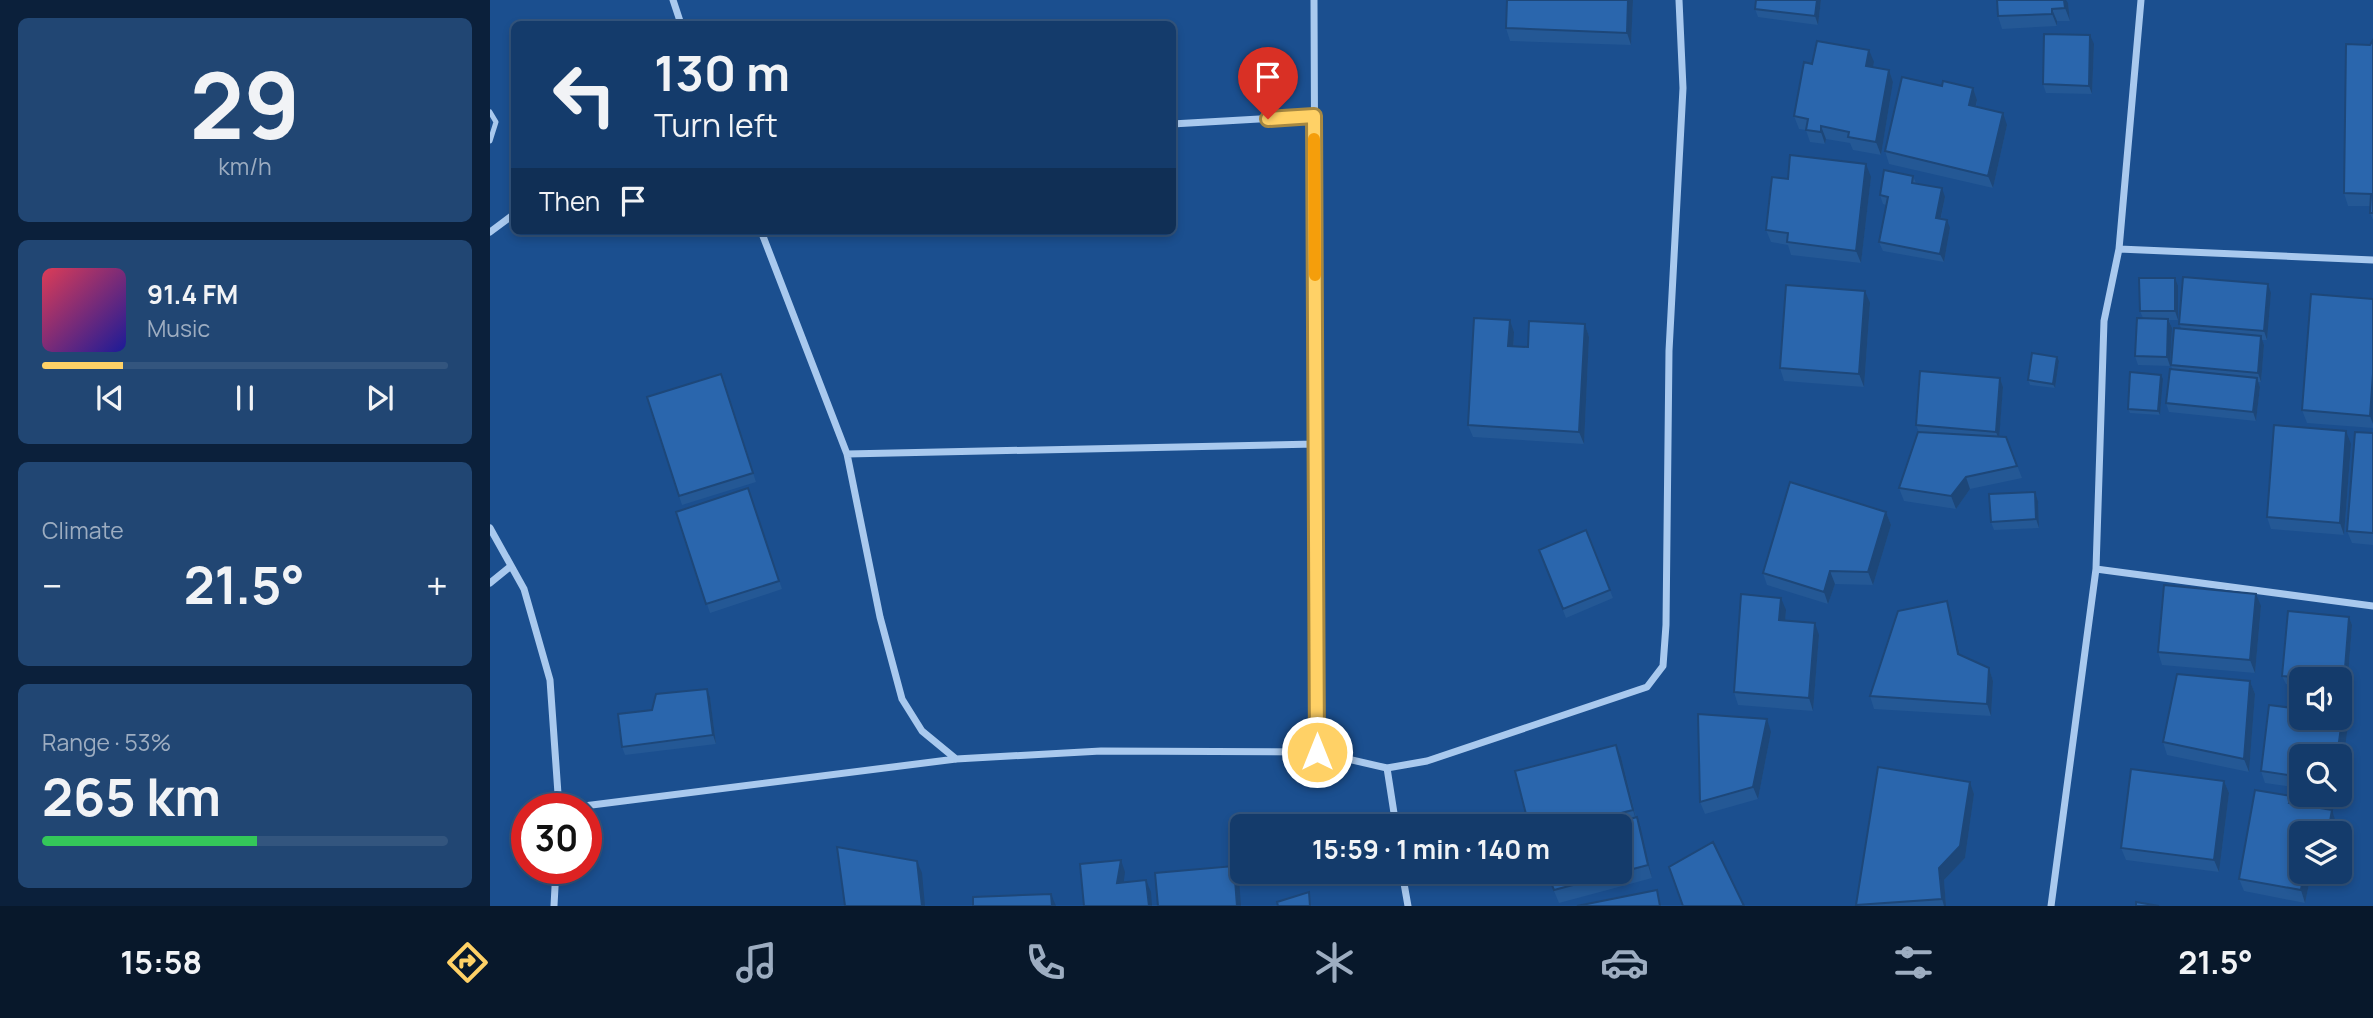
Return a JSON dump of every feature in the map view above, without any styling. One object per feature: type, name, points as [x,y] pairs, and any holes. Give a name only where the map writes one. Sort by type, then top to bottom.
[{"type":"street","points":[[673,0],[680,21]]},
{"type":"street","points":[[1314,0],[1317,752]]},
{"type":"street","points":[[602,804],[956,760],[1101,751],[1317,752],[1387,768],[1427,761],[1647,687],[1663,666],[1669,351],[1683,88],[1679,0]]},
{"type":"street","points":[[2051,906],[2096,569],[2104,321],[2119,248],[2141,0]]},
{"type":"street","points":[[1176,124],[1314,116]]},
{"type":"street","points":[[490,232],[511,216]]},
{"type":"street","points":[[763,235],[847,454],[880,617],[902,699],[922,731],[956,760]]},
{"type":"street","points":[[2119,248],[2373,260]]},
{"type":"street","points":[[847,454],[1315,444]]},
{"type":"street","points":[[490,528],[524,589],[550,680],[558,793]]},
{"type":"street","points":[[490,583],[511,566]]},
{"type":"street","points":[[2096,569],[2373,606]]},
{"type":"street","points":[[1387,768],[1393,814]]},
{"type":"street","points":[[554,906],[555,884]]},
{"type":"street","points":[[1404,884],[1408,906]]},
{"type":"lane","points":[[490,112],[496,122],[490,141]]},
{"type":"building","points":[[1507,0],[1628,0],[1627,33],[1506,28]]},
{"type":"building","points":[[1756,0],[1817,0],[1815,16],[1755,9]]},
{"type":"building","points":[[1997,0],[2064,0],[2065,8],[2052,9],[2052,14],[1998,16]]},
{"type":"building","points":[[2044,34],[2090,35],[2089,86],[2043,84]]},
{"type":"building","points":[[2373,40],[2373,213],[2370,213],[2371,194],[2344,193],[2346,44],[2370,45]]},
{"type":"building","points":[[1817,41],[1869,50],[1866,66],[1889,70],[1876,142],[1848,137],[1849,132],[1821,126],[1821,132],[1806,130],[1808,119],[1794,116],[1804,62],[1812,64]]},
{"type":"building","points":[[1902,77],[1942,86],[1943,81],[1973,88],[1969,105],[2003,113],[1988,176],[1885,151]]},
{"type":"building","points":[[1790,155],[1866,164],[1856,251],[1787,242],[1788,233],[1766,230],[1772,177],[1788,179]]},
{"type":"building","points":[[1884,170],[1913,176],[1912,183],[1942,188],[1936,218],[1947,220],[1940,254],[1879,242],[1888,197],[1880,195]]},
{"type":"building","points":[[2183,277],[2268,284],[2264,331],[2179,324]]},
{"type":"building","points":[[2139,278],[2175,278],[2175,311],[2140,311]]},
{"type":"building","points":[[1786,285],[1865,291],[1859,374],[1780,368]]},
{"type":"building","points":[[2311,294],[2373,299],[2370,416],[2302,410]]},
{"type":"building","points":[[1474,318],[1510,320],[1508,346],[1528,347],[1529,321],[1585,324],[1579,432],[1468,425]]},
{"type":"building","points":[[2137,318],[2168,319],[2167,357],[2135,356]]},
{"type":"building","points":[[2174,328],[2261,336],[2258,373],[2171,365]]},
{"type":"building","points":[[2032,353],[2057,357],[2053,384],[2028,380]]},
{"type":"building","points":[[2170,369],[2257,378],[2253,412],[2166,403]]},
{"type":"building","points":[[1920,371],[2000,378],[1996,432],[1916,425]]},
{"type":"building","points":[[2130,372],[2161,375],[2158,411],[2128,409]]},
{"type":"building","points":[[721,374],[753,473],[679,496],[647,397]]},
{"type":"building","points":[[2274,425],[2346,431],[2340,523],[2267,517]]},
{"type":"building","points":[[1918,432],[2006,437],[2017,466],[1966,477],[1951,496],[1899,488]]},
{"type":"building","points":[[2355,432],[2373,433],[2373,533],[2347,531]]},
{"type":"building","points":[[1790,482],[1886,512],[1868,572],[1830,571],[1824,592],[1763,573]]},
{"type":"building","points":[[748,488],[779,581],[706,604],[676,512]]},
{"type":"building","points":[[2035,492],[2036,519],[1991,522],[1989,494]]},
{"type":"building","points":[[1586,530],[1610,590],[1563,609],[1539,550]]},
{"type":"building","points":[[2164,585],[2256,594],[2250,660],[2158,652]]},
{"type":"building","points":[[1741,594],[1781,598],[1779,620],[1815,623],[1809,698],[1734,692]]},
{"type":"building","points":[[1947,601],[1958,654],[1989,668],[1987,704],[1870,696],[1898,611]]},
{"type":"building","points":[[2288,611],[2349,617],[2345,667],[2289,667],[2289,677],[2282,676]]},
{"type":"building","points":[[2177,674],[2250,681],[2244,759],[2163,742]]},
{"type":"building","points":[[707,689],[713,735],[622,747],[618,714],[652,710],[656,694]]},
{"type":"building","points":[[2269,705],[2289,708],[2289,730],[2341,730],[2339,744],[2289,744],[2289,775],[2261,771]]},
{"type":"building","points":[[1698,714],[1767,719],[1753,787],[1700,802]]},
{"type":"building","points":[[1616,745],[1633,810],[1617,814],[1526,814],[1515,771]]},
{"type":"building","points":[[1878,767],[1970,782],[1960,846],[1939,868],[1942,899],[1856,905]]},
{"type":"building","points":[[2131,769],[2224,781],[2214,860],[2121,848]]},
{"type":"building","points":[[2255,790],[2289,796],[2289,807],[2332,810],[2330,821],[2289,821],[2289,884],[2302,884],[2301,890],[2239,879]]},
{"type":"building","points":[[1637,817],[1648,865],[1632,869],[1632,818]]},
{"type":"building","points":[[1713,842],[1744,906],[1683,906],[1669,867]]},
{"type":"building","points":[[837,847],[917,861],[922,906],[845,906]]},
{"type":"building","points":[[1121,860],[1117,883],[1146,880],[1149,906],[1084,906],[1080,864]]},
{"type":"building","points":[[1230,866],[1230,884],[1235,884],[1237,906],[1158,906],[1155,873]]},
{"type":"building","points":[[1552,884],[1577,884],[1554,890]]},
{"type":"building","points":[[1657,890],[1660,906],[1577,906]]},
{"type":"building","points":[[1309,892],[1310,906],[1278,906],[1277,902]]},
{"type":"building","points":[[1051,894],[1052,906],[973,906],[973,897]]},
{"type":"building","points":[[2136,902],[2159,906],[2136,906]]},
{"type":"slow traffic","points":[[1314,139],[1315,275]]},
{"type":"route","points":[[1268,119],[1314,116],[1317,752]]}]
